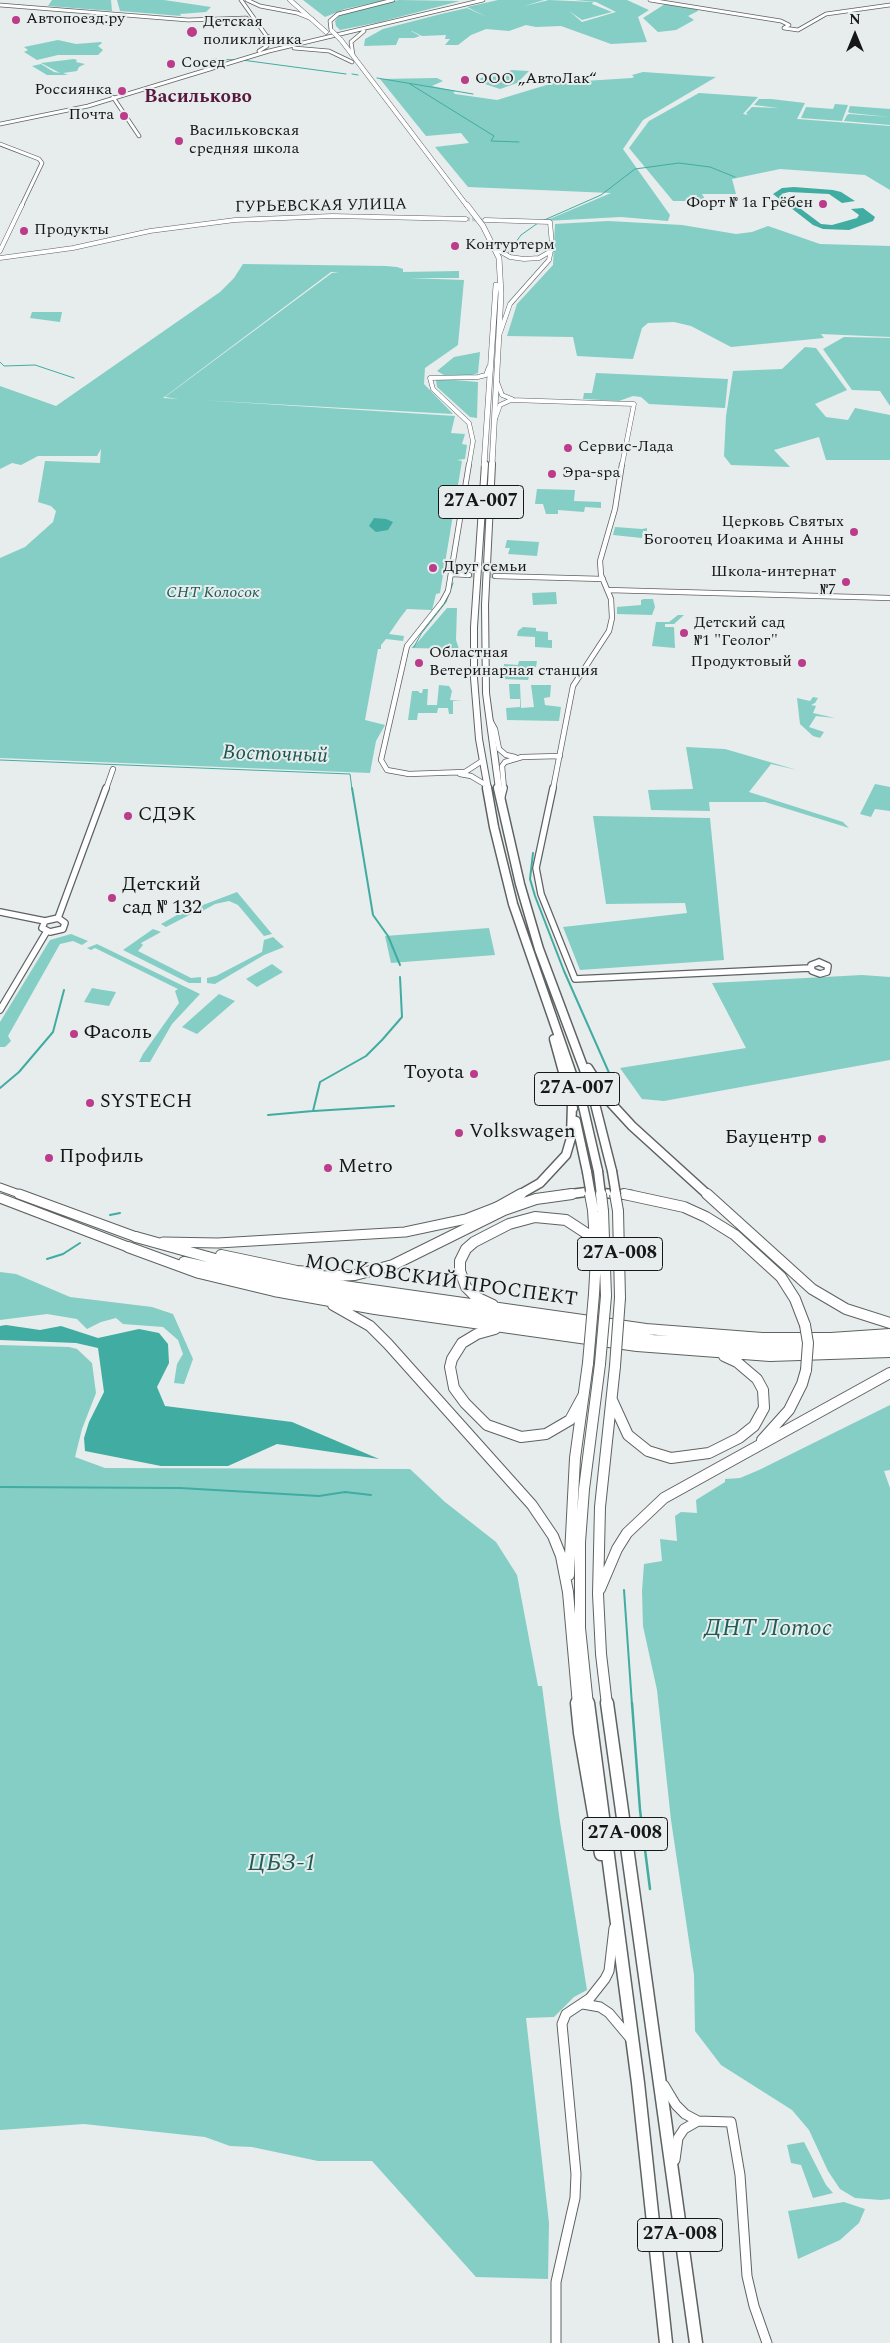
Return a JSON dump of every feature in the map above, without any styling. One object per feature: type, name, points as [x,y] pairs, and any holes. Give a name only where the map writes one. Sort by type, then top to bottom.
[{"type":"highway","name":"27А-007","points":[[290,0],[316,22],[352,62],[470,217],[488,246],[496,276],[473,649],[482,761],[511,896],[583,1106],[598,1171]]},
{"type":"highway","name":"27А-007","points":[[296,0],[332,30],[353,54],[476,217],[496,249],[501,275],[484,629],[489,718],[501,801],[529,917],[599,1114],[612,1171]]},
{"type":"highway","points":[[549,1009],[559,1060],[572,1103],[587,1172],[593,1210],[596,1258],[588,1363],[575,1458],[568,1592]]},
{"type":"highway","points":[[574,1044],[603,1092],[627,1122],[798,1277],[834,1303],[857,1314],[890,1323]]},
{"type":"highway","points":[[182,1251],[216,1254],[303,1272],[353,1271],[384,1263],[497,1207],[540,1183],[566,1156],[571,1138],[572,1103]]},
{"type":"highway","name":"27А-008","points":[[598,1171],[603,1211],[606,1296],[600,1364],[584,1489],[579,1610],[584,1684],[632,2042],[666,2343]]},
{"type":"highway","name":"27А-008","points":[[612,1171],[618,1212],[620,1298],[615,1366],[600,1507],[598,1594],[601,1654],[608,1716],[659,2073],[672,2181],[696,2343]]},
{"type":"highway","points":[[281,1275],[327,1277],[362,1274],[409,1258],[494,1215],[523,1203],[573,1192],[626,1194],[684,1207],[706,1216],[735,1234],[764,1259],[781,1277],[795,1299],[804,1324],[808,1342],[806,1370],[802,1384],[789,1410],[752,1449]]},
{"type":"highway","points":[[513,1311],[481,1300],[468,1290],[462,1280],[460,1271],[462,1257],[466,1249],[478,1239],[527,1218],[558,1218],[574,1224],[589,1235],[594,1244],[596,1258]]},
{"type":"highway","name":"МОСКОВСКИЙ ПРОСПЕКТ","points":[[136,1237],[182,1251],[281,1275],[353,1288],[513,1311],[709,1336],[796,1338],[890,1334]]},
{"type":"highway","points":[[128,1247],[198,1273],[243,1285],[509,1328],[637,1346],[714,1353],[787,1356],[890,1352]]},
{"type":"highway","name":"МОСКОВСКИЙ ПРОСПЕКТ","points":[[128,1247],[210,1269],[312,1291],[619,1336],[748,1346],[816,1347],[890,1343]]},
{"type":"highway","points":[[303,1296],[333,1305],[370,1326],[532,1505],[546,1525],[561,1556],[568,1592],[580,1733],[588,1791],[613,1908]]},
{"type":"highway","points":[[509,1328],[477,1334],[462,1343],[452,1358],[450,1374],[454,1388],[480,1420],[494,1429],[511,1435],[538,1436],[552,1432],[570,1420],[584,1396]]},
{"type":"highway","points":[[612,1397],[628,1435],[648,1451],[671,1458],[698,1456],[709,1453],[739,1438],[754,1426],[762,1414],[764,1402],[760,1385],[751,1373],[737,1362],[714,1353]]},
{"type":"highway","points":[[598,1594],[617,1549],[638,1520],[664,1498],[890,1374]]},
{"type":"main road","points":[[235,60],[265,48],[269,42],[267,36],[241,0]]},
{"type":"main road","points":[[247,0],[264,7],[300,14],[316,22]]},
{"type":"main road","points":[[332,30],[330,21],[338,14],[393,0]]},
{"type":"main road","points":[[443,11],[459,5],[463,0]]},
{"type":"main road","points":[[0,124],[67,111],[235,60],[483,0]]},
{"type":"main road","points":[[0,5],[202,21],[249,16],[248,9]]},
{"type":"main road","points":[[241,18],[251,19],[260,26]]},
{"type":"main road","points":[[353,54],[351,43],[356,36],[366,30],[394,22]]},
{"type":"main road","points":[[267,36],[274,40],[288,42],[321,38]]},
{"type":"main road","points":[[269,51],[295,48],[323,50],[341,55],[352,62]]},
{"type":"main road","points":[[60,112],[114,98]]},
{"type":"main road","name":"МОСКОВСКИЙ ПРОСПЕКТ","points":[[0,1186],[136,1237]]},
{"type":"main road","name":"МОСКОВСКИЙ ПРОСПЕКТ","points":[[0,1198],[128,1247]]},
{"type":"main road","points":[[149,1242],[218,1243],[405,1232],[466,1218],[497,1207]]},
{"type":"street","points":[[650,0],[781,21],[789,25],[784,28],[798,30],[826,14],[890,5]]},
{"type":"street","points":[[114,98],[128,114],[139,136]]},
{"type":"street","points":[[0,144],[39,159],[42,163],[0,251]]},
{"type":"street","name":"ГУРЬЕВСКАЯ УЛИЦА","points":[[0,258],[72,248],[150,231],[235,220],[332,216],[466,220]]},
{"type":"street","points":[[485,220],[548,222],[552,251],[543,269],[510,304],[499,334]]},
{"type":"street","points":[[496,249],[510,257],[524,259],[541,257],[552,251]]},
{"type":"street","points":[[486,785],[471,776],[456,773],[395,773],[384,768],[380,760],[398,692],[406,648],[442,602],[450,581],[472,435],[464,418],[430,382],[439,378],[471,378],[486,375],[490,363]]},
{"type":"street","points":[[471,378],[486,382],[488,395]]},
{"type":"street","points":[[497,382],[502,395],[518,400]]},
{"type":"street","points":[[495,419],[502,403],[518,400],[634,404],[627,430],[615,509],[602,548],[600,572],[598,577],[593,579]]},
{"type":"street","points":[[450,581],[456,576],[466,575],[452,571]]},
{"type":"street","points":[[600,572],[608,590],[612,613],[609,631],[576,680],[566,714],[560,756],[541,839],[536,876],[575,978],[810,968]]},
{"type":"street","points":[[495,576],[603,579]]},
{"type":"street","points":[[608,590],[890,598]]},
{"type":"street","points":[[489,718],[495,729],[502,752],[522,757]]},
{"type":"street","points":[[547,757],[561,749]]},
{"type":"street","points":[[501,801],[504,789],[502,766],[508,760],[522,757],[560,756]]},
{"type":"street","points":[[547,757],[558,766]]},
{"type":"street","points":[[456,773],[469,770],[482,761]]},
{"type":"street","points":[[58,918],[113,769]]},
{"type":"street","points":[[0,912],[45,921],[58,918],[64,921],[64,927],[56,932],[46,931],[42,928],[45,921]]},
{"type":"street","points":[[0,1010],[46,931]]},
{"type":"street","points":[[556,2343],[556,2282],[575,2198],[576,2174],[562,2024],[566,2014],[582,2004],[599,1988],[609,1972],[615,1923]]},
{"type":"street","points":[[582,2004],[600,2007],[609,2013],[632,2042]]},
{"type":"street","points":[[659,2073],[676,2105],[685,2114],[698,2121],[731,2122],[740,2175],[748,2276],[754,2306],[767,2343]]},
{"type":"street","points":[[672,2181],[678,2138],[684,2129],[698,2121]]},
{"type":"green space","points":[[52,0],[111,0],[112,11],[48,6]]},
{"type":"green space","points":[[117,0],[164,0],[211,7],[206,12],[180,14],[181,16],[120,11]]},
{"type":"green space","points":[[303,0],[386,0],[345,9],[325,17]]},
{"type":"green space","points":[[399,0],[460,1],[380,22],[340,30],[336,26],[335,21],[339,16]]},
{"type":"green space","points":[[498,0],[544,0],[524,6],[549,0],[593,2],[592,4],[612,12],[582,20],[569,11],[582,22],[616,12],[596,2],[575,0],[627,0],[649,10],[638,17],[647,42],[611,44],[561,26],[536,27],[526,25],[509,31],[486,29],[471,35],[458,45],[445,45],[450,39],[445,39],[446,35],[422,36],[411,31],[420,36],[399,38],[396,45],[364,46],[365,39],[383,29],[441,14],[467,8],[487,17],[467,7]]},
{"type":"green space","points":[[665,4],[697,9],[698,11],[688,16],[694,20],[676,30],[658,32],[643,18]]},
{"type":"green space","points":[[58,40],[76,44],[101,42],[98,46],[103,50],[98,55],[58,55],[37,60],[24,52],[28,50],[24,47]]},
{"type":"green space","points":[[77,60],[76,62],[85,64],[79,67],[77,71],[63,73],[68,75],[47,75],[32,66],[41,64],[54,72],[60,73],[41,63]]},
{"type":"green space","points":[[511,70],[529,71],[517,83],[500,89],[476,81],[485,76],[503,77]]},
{"type":"green space","points":[[643,72],[716,77],[643,120],[623,149],[670,215],[668,221],[621,217],[545,221],[611,193],[468,187],[435,147],[469,143],[461,133],[426,136],[380,79],[437,78],[443,81],[432,86],[456,91],[453,92],[455,94],[497,100],[553,83],[632,78],[634,77],[632,75]]},
{"type":"green space","points":[[699,93],[758,97],[743,114],[748,115],[746,113],[752,107],[779,108],[754,105],[759,99],[771,99],[805,103],[797,119],[890,126],[890,190],[865,175],[780,169],[732,179],[736,194],[702,194],[706,201],[673,201],[629,148],[649,121]]},
{"type":"green space","points":[[835,104],[848,105],[842,121],[801,118],[806,107],[833,109]]},
{"type":"green space","points":[[850,106],[890,109],[890,117],[850,113],[848,112]]},
{"type":"green space","points":[[849,114],[890,117],[890,125],[844,121]]},
{"type":"green space","points":[[608,221],[682,225],[736,234],[752,232],[768,226],[820,244],[890,246],[890,337],[821,334],[824,338],[731,347],[691,326],[674,322],[648,323],[642,328],[633,359],[577,356],[573,337],[507,336],[517,304],[553,265],[555,224]]},
{"type":"green space","name":"СНТ Колосок","points":[[243,264],[386,266],[403,269],[403,272],[459,271],[459,278],[409,278],[464,280],[458,345],[425,368],[424,384],[453,414],[200,400],[455,416],[451,433],[465,434],[462,444],[467,445],[465,459],[457,460],[462,461],[440,593],[436,594],[432,610],[407,609],[400,618],[389,634],[404,636],[403,641],[386,639],[381,645],[381,649],[378,649],[365,720],[385,725],[376,741],[370,773],[0,758],[0,558],[25,547],[53,522],[56,511],[51,506],[38,502],[45,461],[100,463],[101,449],[97,456],[38,456],[21,465],[12,463],[0,469],[0,386],[56,406],[220,292],[234,278]],"holes":[[[331,272],[339,272],[332,273],[165,397],[179,399],[163,398]]]},
{"type":"green space","points":[[32,312],[62,312],[60,322],[30,318]]},
{"type":"green space","points":[[844,337],[890,338],[890,406],[880,391],[852,390],[823,349]]},
{"type":"green space","points":[[805,347],[816,348],[847,390],[815,404],[826,417],[848,420],[855,408],[890,415],[890,460],[826,460],[819,437],[774,450],[790,467],[731,465],[724,456],[726,416],[733,371],[782,369]]},
{"type":"green space","points":[[480,352],[478,373],[472,375],[444,375],[437,371],[454,357]]},
{"type":"green space","points":[[596,373],[728,379],[725,408],[649,404],[641,397],[633,396],[619,401],[583,399],[584,393],[592,393]]},
{"type":"green space","points":[[436,380],[478,382],[477,418],[470,417],[437,387]]},
{"type":"green space","points":[[537,489],[575,490],[574,501],[601,502],[601,508],[585,507],[584,512],[558,510],[558,514],[546,514],[543,504],[535,504]]},
{"type":"green space","points":[[615,527],[647,528],[647,531],[643,531],[642,538],[613,535]]},
{"type":"green space","points":[[507,540],[539,542],[537,556],[508,554],[510,548],[505,548]]},
{"type":"green space","points":[[556,592],[557,604],[533,605],[532,593]]},
{"type":"green space","points":[[653,599],[655,607],[652,615],[617,614],[617,607],[641,605],[641,600]]},
{"type":"green space","points":[[447,608],[457,608],[456,640],[459,649],[411,648],[417,643]]},
{"type":"green space","points":[[678,615],[684,615],[674,624],[665,624],[665,627],[674,627],[675,648],[652,646],[656,622],[669,622]]},
{"type":"green space","points":[[523,627],[536,628],[536,631],[548,632],[548,640],[552,640],[552,648],[535,647],[535,637],[517,636],[518,631]]},
{"type":"green space","points":[[519,661],[537,661],[536,667],[532,667],[528,680],[503,679],[504,664],[518,665]]},
{"type":"green space","points":[[509,684],[520,684],[521,708],[534,707],[531,685],[551,685],[550,697],[544,698],[545,705],[561,707],[559,721],[507,720],[506,708],[520,707],[520,699],[510,699]]},
{"type":"green space","points":[[439,685],[449,686],[452,691],[450,700],[462,701],[453,701],[453,714],[449,714],[448,708],[438,708],[437,713],[418,713],[417,720],[408,720],[412,691],[422,693],[423,689],[428,689],[427,705],[437,705]]},
{"type":"green space","points":[[813,697],[818,698],[811,705],[816,706],[813,713],[835,718],[816,716],[809,727],[824,732],[820,738],[813,736],[800,724],[797,698],[810,701]]},
{"type":"green space","points":[[686,747],[725,749],[797,770],[771,764],[749,792],[843,822],[849,828],[765,802],[709,802],[710,811],[651,810],[648,790],[693,789]]},
{"type":"green space","points":[[875,784],[890,787],[890,811],[875,809],[871,817],[860,814]]},
{"type":"green space","points":[[593,816],[710,818],[724,960],[580,970],[563,927],[687,913],[685,903],[606,904]]},
{"type":"green space","points":[[237,892],[272,934],[264,936],[238,905],[229,901],[215,904],[197,914],[195,912],[166,927],[161,924],[177,915]]},
{"type":"green space","points":[[489,928],[495,955],[391,963],[385,936]]},
{"type":"green space","points":[[153,929],[161,932],[141,943],[143,945],[138,951],[191,978],[201,977],[201,983],[189,983],[123,950]]},
{"type":"green space","points":[[71,934],[88,941],[82,945],[73,941],[60,944],[8,1036],[11,1041],[5,1047],[0,1047],[0,1022],[50,940]]},
{"type":"green space","points":[[273,937],[284,947],[264,955],[215,984],[207,983],[207,978],[216,976],[262,952],[264,940]]},
{"type":"green space","points":[[97,944],[200,994],[172,1024],[150,1062],[139,1062],[179,1003],[175,991],[178,989],[95,948],[91,950],[87,948]]},
{"type":"green space","points":[[272,964],[283,972],[257,987],[246,979]]},
{"type":"green space","points":[[862,975],[890,977],[890,1060],[664,1101],[642,1099],[620,1068],[746,1048],[712,983]]},
{"type":"green space","points":[[92,988],[116,992],[109,1006],[84,1002]]},
{"type":"green space","points":[[219,994],[235,1001],[197,1034],[182,1027]]},
{"type":"green space","points":[[0,1272],[16,1274],[70,1297],[152,1307],[173,1314],[193,1359],[184,1384],[174,1383],[177,1364],[183,1354],[178,1340],[163,1327],[123,1324],[116,1318],[101,1322],[87,1329],[77,1319],[47,1314],[0,1320]]},
{"type":"green space","name":"ЦБЗ-1","points":[[0,1345],[69,1347],[77,1349],[92,1363],[96,1393],[82,1429],[75,1457],[105,1468],[410,1469],[445,1502],[496,1542],[517,1575],[538,1686],[542,1686],[560,1822],[587,1990],[574,1997],[554,2017],[526,2018],[549,2223],[548,2279],[476,2277],[372,2161],[318,2161],[252,2147],[230,2146],[205,2137],[84,2124],[0,2130]]},
{"type":"green space","name":"ДНТ Лотос","points":[[890,1405],[890,1470],[884,1471],[890,1488],[890,2199],[881,2200],[855,2198],[840,2189],[828,2171],[809,2130],[792,2110],[721,2065],[695,2031],[694,1975],[671,1820],[657,1690],[643,1626],[642,1591],[644,1564],[662,1561],[660,1539],[677,1541],[675,1516],[681,1512],[697,1513],[696,1500],[725,1482],[725,1479],[740,1478],[759,1470]]},
{"type":"green space","points":[[804,2142],[826,2185],[833,2193],[813,2198],[801,2165],[791,2163],[787,2145]]},
{"type":"green space","points":[[844,2202],[865,2209],[859,2223],[840,2240],[798,2259],[788,2211]]},
{"type":"shaded area","points":[[782,188],[833,190],[841,192],[855,201],[842,203],[829,194],[789,192],[781,194],[821,224],[832,225],[857,218],[859,215],[851,209],[863,208],[875,217],[873,221],[849,230],[823,229],[813,225],[773,194]]},
{"type":"shaded area","points":[[374,518],[393,522],[388,530],[376,532],[369,526]]},
{"type":"shaded area","points":[[6,1325],[40,1330],[61,1326],[98,1338],[139,1329],[159,1333],[168,1344],[169,1363],[157,1387],[165,1406],[292,1422],[379,1459],[277,1444],[228,1466],[161,1466],[85,1451],[84,1438],[89,1422],[104,1392],[98,1348],[76,1343],[0,1340],[0,1326]]},
{"type":"waterway","points":[[212,59],[237,60]]},
{"type":"waterway","points":[[242,60],[346,74]]},
{"type":"waterway","points":[[352,74],[358,75]]},
{"type":"waterway","points":[[377,78],[473,94]]},
{"type":"waterway","points":[[410,84],[494,136],[491,141],[519,142]]},
{"type":"waterway","points":[[542,221],[601,195],[635,169],[679,163],[710,167],[735,177]]},
{"type":"waterway","points":[[508,253],[521,235],[538,223]]},
{"type":"waterway","points":[[0,362],[4,366],[35,365],[74,378]]},
{"type":"waterway","points":[[414,647],[421,634],[446,602],[453,583]]},
{"type":"waterway","name":"Восточный","points":[[0,760],[350,774],[352,789]]},
{"type":"waterway","name":"Восточный","points":[[352,788],[373,915],[388,936],[400,965]]},
{"type":"waterway","name":"Восточный","points":[[533,853],[530,879],[535,896],[564,971],[610,1075]]},
{"type":"waterway","name":"Восточный","points":[[268,1115],[313,1111],[320,1082],[366,1056],[382,1040],[402,1017],[400,977]]},
{"type":"waterway","name":"Восточный","points":[[0,1088],[19,1072],[53,1032],[64,990]]},
{"type":"waterway","name":"Восточный","points":[[538,1086],[548,1082]]},
{"type":"waterway","name":"Восточный","points":[[314,1111],[394,1106]]},
{"type":"waterway","points":[[110,1215],[120,1213]]},
{"type":"waterway","points":[[47,1259],[63,1254],[80,1243]]},
{"type":"waterway","points":[[0,1487],[180,1488],[319,1496],[345,1492],[371,1495]]},
{"type":"waterway","points":[[624,1590],[632,1705]]},
{"type":"waterway","points":[[632,1703],[640,1810],[650,1889]]},
{"type":"tunnel","points":[[466,219],[485,220]]},
{"type":"tunnel","points":[[469,575],[495,576]]},
{"type":"place","name":"Автопоезд.ру","points":[[16,20]]},
{"type":"place","name":"Детская поликлиника","points":[[192,32]]},
{"type":"place","name":"Сосед","points":[[171,64]]},
{"type":"place","name":"ООО „АвтоЛак“","points":[[465,80]]},
{"type":"place","name":"Россиянка","points":[[122,91]]},
{"type":"place","name":"Почта","points":[[124,116]]},
{"type":"place","name":"Васильковская средняя школа","points":[[179,141]]},
{"type":"place","name":"Форт № 1а Грёбен","points":[[823,204]]},
{"type":"place","name":"Продукты","points":[[24,231]]},
{"type":"place","name":"Контуртерм","points":[[455,246]]},
{"type":"place","name":"Сервис-Лада","points":[[568,448]]},
{"type":"place","name":"Эра-spa","points":[[552,474]]},
{"type":"place","name":"Церковь Святых Богоотец Иоакима и Анны","points":[[854,532]]},
{"type":"place","name":"Друг семьи","points":[[433,568]]},
{"type":"place","name":"Школа-интернат №7","points":[[846,582]]},
{"type":"place","name":"Детский сад №1 \"Геолог\"","points":[[684,633]]},
{"type":"place","name":"Областная Ветеринарная станция","points":[[419,663]]},
{"type":"place","name":"Продуктовый","points":[[802,663]]},
{"type":"place","name":"СДЭК","points":[[128,816]]},
{"type":"place","name":"Детский сад № 132","points":[[112,898]]},
{"type":"place","name":"Фасоль","points":[[74,1034]]},
{"type":"place","name":"Toyota","points":[[474,1074]]},
{"type":"place","name":"SYSTECH","points":[[90,1103]]},
{"type":"place","name":"Volkswagen","points":[[459,1133]]},
{"type":"place","name":"Бауцентр","points":[[822,1139]]},
{"type":"place","name":"Профиль","points":[[49,1158]]},
{"type":"place","name":"Metro","points":[[328,1168]]},
{"type":"district","name":"Васильково","points":[[198,98]]}]
